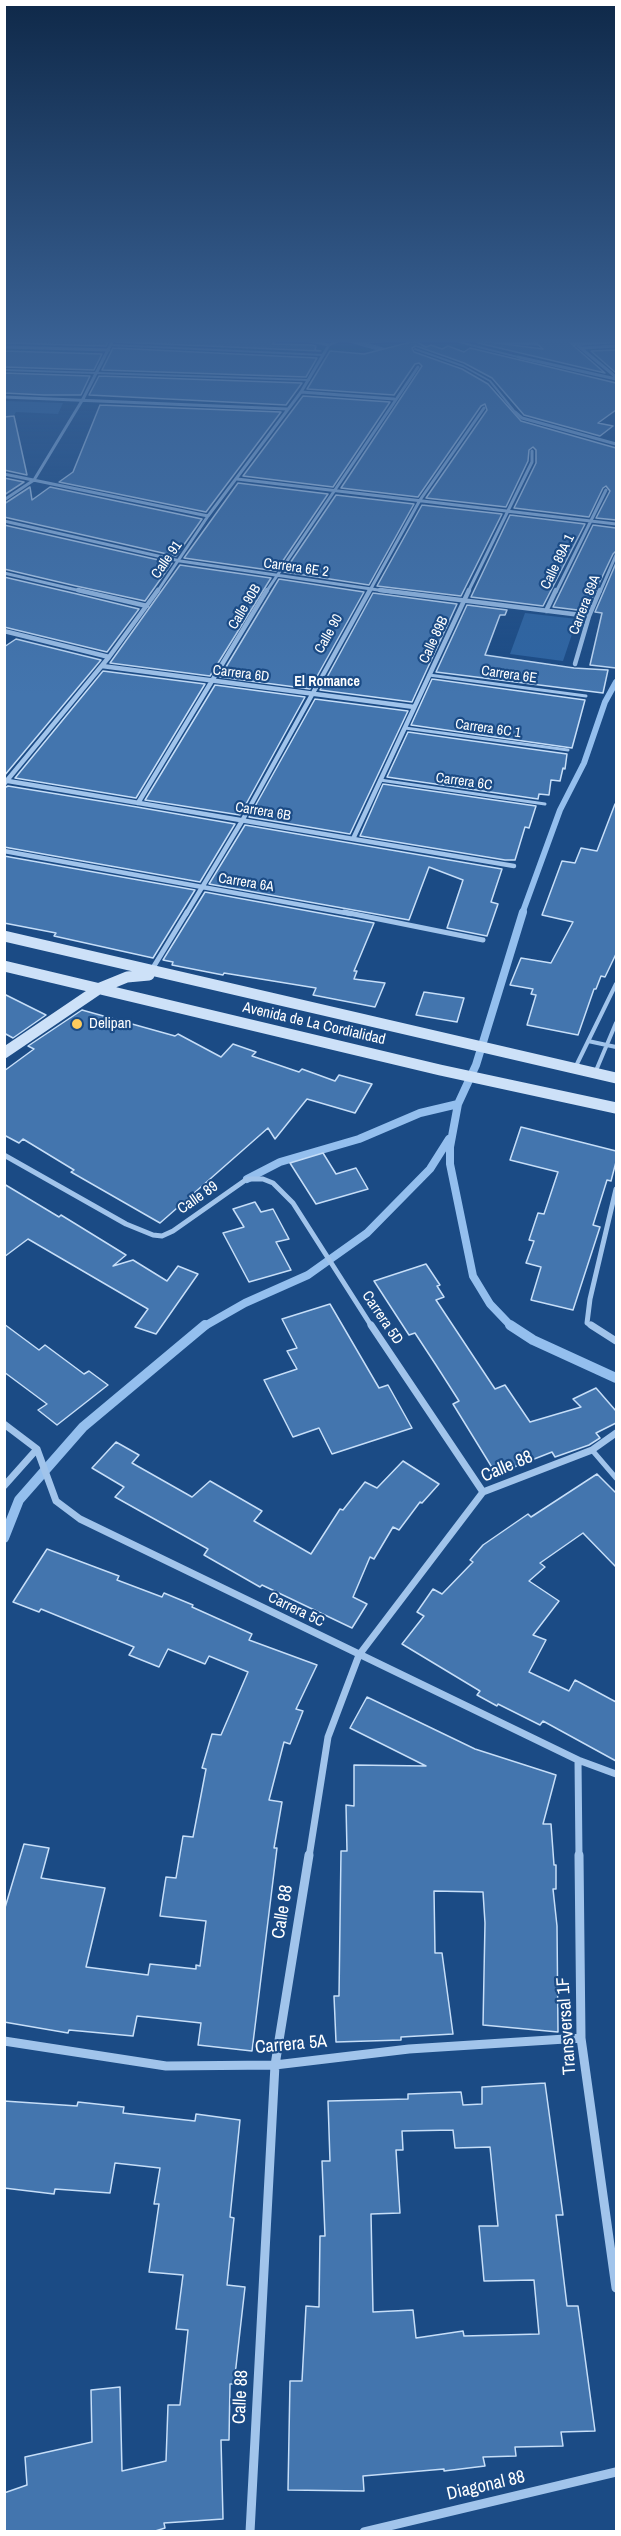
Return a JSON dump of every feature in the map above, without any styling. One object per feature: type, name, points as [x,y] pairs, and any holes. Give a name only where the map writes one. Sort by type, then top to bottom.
[{"type":"main road","name":"Avenida de La Cordialidad","points":[[4,936],[616,1078]]},
{"type":"main road","name":"Avenida de La Cordialidad","points":[[4,966],[440,1070],[616,1108]]},
{"type":"main road","points":[[4,1053],[100,988],[127,977],[163,974]]},
{"type":"street","points":[[4,500],[34,480],[47,458]]},
{"type":"street","name":"Calle 91","points":[[6,783],[109,657],[180,561],[208,516],[252,458]]},
{"type":"street","name":"Calle 90B","points":[[138,803],[276,575],[353,458]]},
{"type":"street","name":"Calle 90","points":[[151,971],[242,821],[420,500],[449,458]]},
{"type":"street","name":"Calle 89B","points":[[353,839],[532,458]]},
{"type":"street","points":[[4,474],[208,516]]},
{"type":"street","points":[[237,479],[616,524]]},
{"type":"street","name":"Calle 89A 1","points":[[546,611],[606,490]]},
{"type":"street","name":"Carrera 6E 2","points":[[4,520],[180,561],[371,589],[589,616]]},
{"type":"street","name":"Carrera 89A","points":[[575,664],[589,616],[616,555]]},
{"type":"street","points":[[4,573],[147,606]]},
{"type":"street","points":[[4,632],[109,657]]},
{"type":"street","name":"Carrera 6D","points":[[102,666],[414,707]]},
{"type":"street","name":"Carrera 6B","points":[[6,783],[514,866]]},
{"type":"street","name":"Carrera 6A","points":[[4,851],[328,909],[483,940]]},
{"type":"street","name":"Calle 89","points":[[4,1155],[126,1224],[147,1233],[162,1236],[184,1225],[248,1179]]},
{"type":"street","name":"Carrera 5D","points":[[248,1179],[264,1179],[282,1190],[293,1203],[340,1279],[483,1492]]},
{"type":"street","points":[[616,1189],[590,1299],[587,1323],[616,1341]]},
{"type":"street","points":[[4,1424],[37,1449],[4,1486]]},
{"type":"street","name":"Calle 88","points":[[250,2532],[275,2065],[328,1737],[350,1683],[358,1655],[483,1492],[592,1450],[616,1433]]},
{"type":"street","name":"Carrera 5C","points":[[37,1449],[56,1501],[80,1519],[578,1760],[616,1774]]},
{"type":"street","name":"Transversal 1F","points":[[578,1760],[580,2038],[616,2288]]},
{"type":"street","name":"Carrera 5A","points":[[4,2041],[165,2066],[275,2065],[409,2049],[580,2038]]},
{"type":"street","name":"Diagonal 88","points":[[364,2532],[616,2472]]},
{"type":"lane","name":"Carrera 6E","points":[[429,675],[586,696]]},
{"type":"lane","name":"Carrera 6C 1","points":[[405,728],[568,750]]},
{"type":"lane","name":"Carrera 6C","points":[[380,780],[545,804]]},
{"type":"lane","points":[[574,1069],[616,984]]},
{"type":"lane","points":[[595,1073],[616,1023]]},
{"type":"lane","points":[[588,1041],[616,1047]]},
{"type":"lane","points":[[592,1450],[616,1478]]},
{"type":"shaded area","points":[[525,613],[577,619],[563,661],[510,654]]},
{"type":"building","points":[[4,458],[23,458],[27,475],[4,470]]},
{"type":"building","points":[[79,458],[246,458],[206,512],[59,482],[73,472]]},
{"type":"building","points":[[256,458],[352,458],[333,487],[243,476]]},
{"type":"building","points":[[361,458],[445,458],[418,497],[341,488]]},
{"type":"building","points":[[453,458],[528,458],[506,507],[426,498]]},
{"type":"building","points":[[536,458],[616,458],[616,520],[596,518],[610,491],[606,486],[589,517],[514,508],[536,463]]},
{"type":"building","points":[[4,478],[24,482],[4,495]]},
{"type":"building","points":[[238,483],[328,494],[276,571],[184,558]]},
{"type":"building","points":[[30,487],[32,500],[50,487],[202,519],[176,556],[4,517],[4,504]]},
{"type":"building","points":[[336,495],[414,504],[369,585],[284,572]]},
{"type":"building","points":[[422,505],[502,514],[461,596],[377,586]]},
{"type":"building","points":[[510,515],[585,524],[543,606],[471,597]]},
{"type":"building","points":[[4,525],[172,563],[145,601],[76,586],[4,569]]},
{"type":"building","points":[[593,525],[616,528],[616,551],[586,611],[553,607]]},
{"type":"building","points":[[616,563],[616,668],[590,665],[602,613],[595,612]]},
{"type":"building","points":[[180,565],[271,578],[210,676],[110,663]]},
{"type":"building","points":[[4,577],[139,609],[107,652],[4,627]]},
{"type":"building","points":[[279,579],[364,592],[310,689],[220,677]]},
{"type":"building","points":[[373,593],[457,604],[412,702],[320,690]]},
{"type":"building","points":[[467,605],[507,610],[505,615],[500,615],[485,655],[574,668],[608,670],[603,693],[436,672]]},
{"type":"building","points":[[16,639],[101,660],[4,776],[4,647]]},
{"type":"building","points":[[103,671],[205,684],[136,798],[15,778]]},
{"type":"building","points":[[432,679],[585,700],[572,748],[411,725]]},
{"type":"building","points":[[215,685],[305,697],[240,815],[145,800]]},
{"type":"building","points":[[315,699],[408,711],[350,834],[249,817]]},
{"type":"building","points":[[408,732],[567,754],[565,769],[563,768],[560,781],[551,780],[549,795],[539,794],[538,799],[387,777]]},
{"type":"building","points":[[383,784],[536,806],[529,828],[525,827],[515,860],[505,860],[360,836]]},
{"type":"building","points":[[8,786],[235,824],[200,882],[4,847],[4,788]]},
{"type":"building","points":[[615,804],[616,954],[605,977],[601,976],[594,989],[578,1035],[527,1025],[536,995],[531,994],[533,989],[510,985],[521,958],[551,963],[573,922],[542,915],[562,861],[575,863],[581,848],[597,851]]},
{"type":"building","points":[[245,825],[502,869],[491,902],[498,904],[487,936],[447,928],[463,880],[429,867],[409,920],[209,884]]},
{"type":"building","points":[[4,856],[195,890],[153,958],[54,936],[56,933],[4,923]]},
{"type":"building","points":[[205,892],[374,923],[354,971],[357,971],[354,979],[385,983],[375,1007],[313,995],[316,988],[224,973],[223,975],[172,965],[173,962],[163,960]]},
{"type":"building","points":[[424,992],[464,998],[457,1022],[416,1015]]},
{"type":"building","points":[[4,994],[46,1015],[13,1038],[4,1033]]},
{"type":"building","points":[[82,1010],[175,1036],[178,1034],[221,1057],[233,1044],[256,1052],[252,1056],[299,1072],[302,1069],[335,1081],[339,1075],[372,1084],[355,1113],[307,1099],[275,1139],[268,1128],[160,1223],[71,1172],[74,1170],[23,1139],[19,1143],[4,1135],[4,1071],[34,1049],[28,1046]]},
{"type":"building","points":[[521,1127],[616,1151],[616,1162],[611,1181],[607,1180],[593,1225],[600,1227],[573,1310],[531,1300],[541,1267],[526,1263],[534,1241],[529,1240],[538,1213],[544,1214],[558,1172],[510,1160]]},
{"type":"building","points":[[323,1153],[336,1174],[356,1168],[368,1189],[316,1204],[290,1163]]},
{"type":"building","points":[[4,1184],[59,1217],[61,1215],[126,1255],[113,1266],[133,1260],[167,1281],[178,1266],[198,1274],[156,1334],[135,1327],[148,1309],[28,1239],[4,1257]]},
{"type":"building","points":[[255,1202],[261,1212],[273,1209],[289,1239],[276,1242],[291,1270],[249,1282],[223,1233],[244,1227],[233,1209]]},
{"type":"building","points":[[426,1264],[440,1285],[437,1286],[444,1297],[436,1300],[495,1389],[505,1385],[530,1422],[581,1407],[573,1399],[596,1388],[616,1411],[616,1423],[596,1433],[600,1438],[589,1445],[555,1457],[552,1452],[496,1474],[453,1404],[459,1401],[415,1333],[409,1335],[374,1281]]},
{"type":"building","points":[[330,1304],[379,1388],[388,1385],[412,1428],[332,1454],[319,1428],[293,1437],[264,1380],[297,1369],[287,1351],[297,1348],[282,1319]]},
{"type":"building","points":[[4,1324],[39,1350],[45,1345],[84,1374],[89,1371],[108,1385],[57,1425],[38,1410],[47,1404],[4,1372]]},
{"type":"building","points":[[116,1442],[139,1455],[132,1463],[192,1497],[210,1481],[262,1511],[254,1521],[311,1554],[340,1509],[343,1510],[365,1482],[377,1488],[403,1461],[439,1484],[422,1503],[420,1502],[399,1530],[393,1527],[374,1559],[370,1557],[353,1597],[367,1604],[352,1628],[262,1585],[260,1587],[204,1555],[208,1549],[115,1497],[124,1487],[92,1468]]},
{"type":"building","points":[[597,1474],[616,1493],[616,1567],[583,1533],[540,1563],[545,1567],[529,1581],[559,1601],[533,1635],[546,1640],[529,1672],[569,1691],[575,1680],[616,1702],[616,1761],[543,1721],[540,1725],[498,1704],[497,1706],[477,1695],[480,1691],[402,1644],[424,1616],[417,1612],[433,1589],[442,1594],[473,1562],[470,1560],[483,1545],[528,1514],[531,1517]]},
{"type":"building","points":[[47,1549],[119,1576],[117,1580],[162,1597],[164,1593],[193,1605],[192,1607],[252,1634],[249,1640],[317,1665],[296,1709],[303,1711],[290,1744],[284,1742],[269,1800],[282,1802],[274,1848],[277,1848],[252,2051],[198,2045],[201,2023],[137,2016],[133,2036],[69,2030],[68,2033],[4,2022],[4,1911],[24,1844],[49,1848],[41,1878],[105,1888],[86,1967],[148,1975],[150,1964],[196,1969],[196,1965],[200,1966],[206,1921],[160,1916],[166,1877],[176,1878],[183,1836],[193,1837],[206,1769],[202,1768],[212,1734],[221,1735],[248,1672],[209,1656],[205,1664],[168,1649],[159,1667],[129,1655],[134,1647],[41,1609],[39,1612],[13,1602]]},
{"type":"building","points":[[367,1697],[475,1749],[556,1775],[543,1824],[551,1824],[554,1865],[556,1865],[556,1889],[553,1889],[557,1926],[558,2032],[483,2025],[485,1923],[483,1892],[434,1891],[435,1953],[442,1953],[453,2034],[401,2037],[401,2040],[336,2042],[334,1996],[339,1996],[341,1851],[347,1851],[346,1805],[354,1806],[354,1765],[426,1766],[350,1728]]},
{"type":"building","points":[[545,2083],[563,2215],[556,2215],[567,2306],[578,2306],[595,2431],[561,2432],[563,2446],[515,2447],[516,2456],[483,2457],[485,2466],[363,2476],[364,2491],[288,2490],[290,2381],[302,2381],[306,2306],[319,2307],[320,2236],[325,2236],[322,2161],[330,2161],[328,2101],[408,2099],[408,2094],[461,2092],[463,2105],[482,2104],[482,2087]],"holes":[[[453,2130],[455,2148],[490,2147],[498,2226],[479,2226],[484,2281],[534,2280],[539,2334],[464,2336],[463,2331],[416,2338],[413,2310],[373,2312],[371,2214],[400,2213],[396,2150],[403,2150],[402,2131]]]},
{"type":"building","points":[[4,2101],[77,2106],[78,2102],[124,2107],[123,2113],[195,2121],[196,2114],[240,2120],[230,2217],[234,2218],[227,2285],[245,2287],[234,2384],[230,2384],[229,2440],[221,2440],[223,2519],[164,2523],[165,2528],[152,2532],[4,2532],[4,2493],[27,2485],[25,2457],[92,2442],[91,2390],[120,2387],[122,2471],[166,2461],[168,2405],[180,2405],[188,2330],[176,2329],[183,2275],[149,2272],[159,2204],[154,2204],[160,2168],[115,2163],[110,2193],[55,2189],[54,2194],[4,2188]]},
{"type":"waterway","points":[[522,914],[560,810],[584,763],[605,702],[616,682]]},
{"type":"waterway","points":[[458,1104],[476,1065],[523,912]]},
{"type":"waterway","points":[[247,1179],[280,1162],[359,1139],[420,1113],[458,1104]]},
{"type":"waterway","points":[[458,1104],[450,1147],[450,1164],[473,1276],[490,1304],[510,1325]]},
{"type":"waterway","points":[[203,1327],[245,1303],[308,1275],[367,1233],[430,1169],[449,1139]]},
{"type":"waterway","points":[[4,1538],[19,1500],[83,1427],[205,1325]]},
{"type":"waterway","points":[[510,1325],[533,1340],[616,1378]]},
{"type":"place","name":"Delipan","points":[[77,1024]]},
{"type":"district","name":"El Romance","points":[[327,682]]}]
